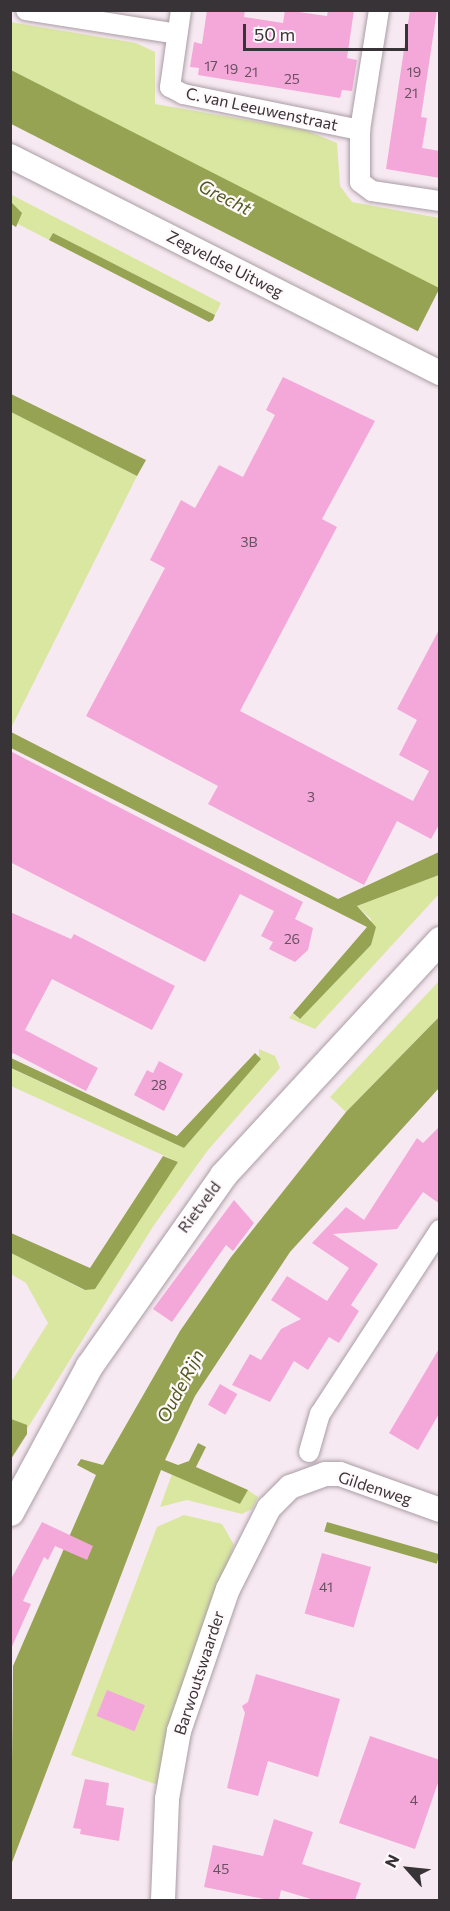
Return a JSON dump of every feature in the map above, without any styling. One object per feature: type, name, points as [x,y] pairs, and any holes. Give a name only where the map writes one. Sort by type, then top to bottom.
[{"type":"main road","name":"Rietveld","points":[[10,1512],[41,1453],[138,1290],[223,1175],[440,940]]},
{"type":"street","points":[[26,10],[177,34]]},
{"type":"street","name":"C. van Leeuwenstraat","points":[[181,10],[170,87],[183,94],[360,130]]},
{"type":"street","points":[[379,10],[360,130],[360,182],[372,191],[440,201]]},
{"type":"street","name":"Zegveldse Uitweg","points":[[10,156],[440,373]]},
{"type":"street","points":[[309,1452],[320,1414],[440,1230]]},
{"type":"street","name":"Gildenweg","points":[[310,1477],[340,1474],[440,1510]]},
{"type":"street","name":"Barwoutswaarder","points":[[163,1900],[171,1763],[203,1654],[269,1508],[290,1487],[310,1477]]},
{"type":"shaded area","points":[[10,22],[136,43],[155,52],[155,104],[305,130],[337,143],[340,186],[352,202],[439,218],[439,290],[11,70]]},
{"type":"shaded area","points":[[10,194],[221,303],[215,315],[53,233],[49,240],[18,224]]},
{"type":"shaded area","points":[[11,412],[137,476],[11,728]]},
{"type":"shaded area","points":[[439,875],[439,894],[315,1029],[289,1018],[293,1013],[299,1019],[371,945],[371,919],[357,906]]},
{"type":"shaded area","points":[[439,981],[439,1017],[346,1112],[330,1097]]},
{"type":"shaded area","points":[[259,1049],[275,1056],[280,1068],[208,1150],[154,1225],[27,1429],[22,1427],[11,1419],[11,1382],[48,1323],[26,1283],[11,1274],[11,1253],[84,1290],[178,1162],[11,1086],[10,1068],[184,1148],[259,1056]]},
{"type":"shaded area","points":[[172,1474],[240,1504],[248,1490],[258,1497],[252,1509],[242,1514],[187,1500],[160,1507]]},
{"type":"shaded area","points":[[184,1515],[222,1524],[234,1545],[172,1720],[158,1785],[71,1755],[157,1527]]},
{"type":"water","name":"Grecht","points":[[11,70],[440,288],[418,331],[10,123]]},
{"type":"water","points":[[11,202],[22,213],[16,227],[11,224]]},
{"type":"water","points":[[53,233],[215,315],[213,320],[209,322],[49,240]]},
{"type":"water","points":[[11,394],[146,460],[137,476],[11,412]]},
{"type":"water","points":[[11,732],[338,899],[439,852],[439,875],[357,906],[376,927],[371,945],[300,1019],[293,1013],[367,927],[11,748]]},
{"type":"water","name":"Oude Rijn","points":[[439,1017],[439,1088],[290,1252],[195,1396],[165,1460],[178,1465],[189,1461],[198,1443],[206,1447],[196,1467],[248,1490],[240,1504],[161,1470],[11,1865],[13,1666],[96,1475],[77,1465],[81,1459],[103,1465],[180,1331],[231,1257],[346,1112]]},
{"type":"water","points":[[255,1053],[261,1059],[184,1148],[11,1068],[11,1058],[177,1136]]},
{"type":"water","points":[[163,1156],[178,1162],[95,1289],[85,1290],[11,1253],[11,1233],[90,1268]]},
{"type":"water","points":[[11,1419],[27,1425],[27,1434],[11,1459]]},
{"type":"water","points":[[327,1522],[439,1554],[437,1564],[324,1532]]},
{"type":"building","points":[[207,10],[245,10],[244,17],[283,23],[285,10],[327,16],[328,10],[354,10],[347,58],[357,60],[352,91],[342,90],[340,98],[198,75],[199,68],[190,67],[194,42],[202,44]]},
{"type":"building","points":[[410,10],[437,10],[421,117],[427,118],[422,148],[440,151],[440,178],[386,169]]},
{"type":"building","points":[[283,377],[375,421],[322,519],[337,527],[240,711],[413,801],[429,771],[399,755],[417,720],[397,709],[440,628],[440,823],[431,839],[397,821],[364,885],[208,804],[218,786],[86,716],[165,568],[150,560],[181,500],[195,508],[219,465],[243,477],[275,415],[266,410]]},
{"type":"building","points":[[10,751],[303,902],[295,919],[313,928],[308,950],[295,962],[269,949],[273,942],[261,936],[274,911],[240,894],[205,962],[10,862]]},
{"type":"building","points":[[10,912],[71,939],[74,934],[175,986],[152,1030],[52,979],[25,1030],[98,1068],[86,1091],[13,1053],[10,1058]]},
{"type":"building","points":[[159,1061],[183,1074],[164,1111],[134,1095],[147,1070],[153,1073]]},
{"type":"building","points":[[440,1126],[440,1204],[423,1192],[397,1229],[333,1234],[378,1264],[351,1305],[359,1311],[339,1343],[329,1337],[308,1370],[294,1361],[270,1402],[232,1385],[250,1354],[261,1360],[281,1329],[301,1319],[271,1300],[287,1276],[327,1301],[349,1268],[312,1243],[346,1207],[364,1220],[417,1138],[423,1143]]},
{"type":"building","points":[[234,1200],[254,1223],[233,1251],[226,1245],[172,1322],[153,1309]]},
{"type":"building","points":[[440,1347],[440,1412],[418,1450],[389,1433]]},
{"type":"building","points":[[220,1384],[237,1394],[225,1415],[208,1405]]},
{"type":"building","points":[[42,1522],[93,1546],[87,1560],[55,1546],[48,1560],[44,1557],[23,1601],[31,1604],[10,1651],[10,1581]]},
{"type":"building","points":[[322,1553],[371,1567],[354,1628],[305,1614]]},
{"type":"building","points":[[256,1674],[340,1699],[318,1777],[268,1761],[258,1796],[227,1788],[245,1713],[242,1706],[248,1702]]},
{"type":"building","points":[[107,1690],[145,1705],[135,1731],[97,1716]]},
{"type":"building","points":[[370,1736],[440,1760],[440,1777],[415,1849],[339,1823]]},
{"type":"building","points":[[85,1779],[109,1783],[106,1805],[124,1808],[119,1841],[80,1834],[81,1829],[73,1828]]},
{"type":"building","points":[[274,1819],[313,1832],[302,1864],[361,1883],[355,1900],[314,1900],[281,1890],[279,1900],[269,1900],[204,1887],[213,1845],[263,1856]]}]
